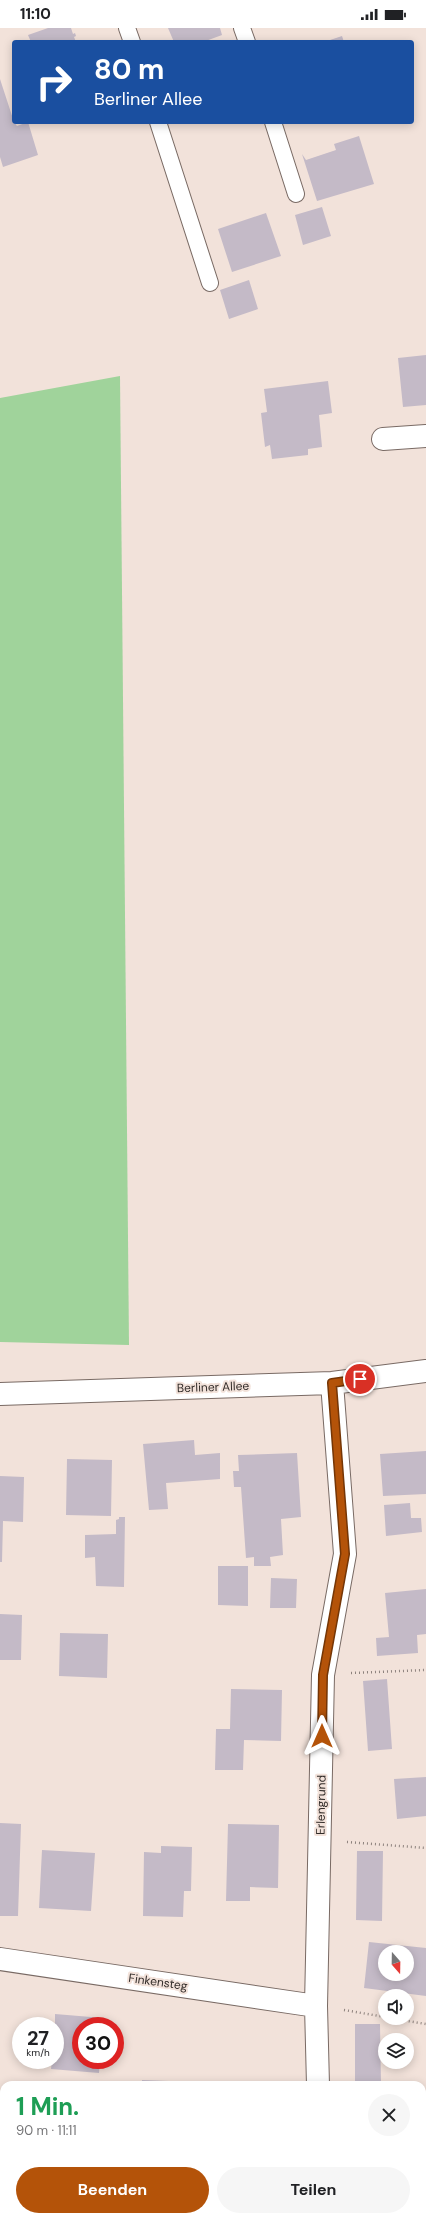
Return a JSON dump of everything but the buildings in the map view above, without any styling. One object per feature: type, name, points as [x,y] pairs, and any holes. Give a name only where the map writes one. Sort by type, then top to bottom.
[{"type":"street","points":[[383,439],[426,436]]},
{"type":"street","name":"Berliner Allee","points":[[0,1394],[332,1383],[426,1371]]},
{"type":"street","name":"Erlengrund","points":[[318,2081],[316,2006],[323,1675],[345,1554],[332,1383]]},
{"type":"street","name":"Finkensteg","points":[[0,1959],[316,2006]]},
{"type":"lane","points":[[127,28],[131,40]]},
{"type":"lane","points":[[242,28],[246,40]]},
{"type":"lane","points":[[159,124],[210,283]]},
{"type":"lane","points":[[274,124],[296,194]]},
{"type":"path","points":[[323,1675],[426,1670]]},
{"type":"path","points":[[320,1840],[426,1848]]},
{"type":"path","points":[[316,2006],[378,2016]]},
{"type":"path","points":[[414,2022],[426,2024]]},
{"type":"green space","points":[[120,376],[129,1345],[0,1342],[0,398]]},
{"type":"route","points":[[322,1736],[323,1675],[345,1554],[332,1383],[360,1379]]}]
